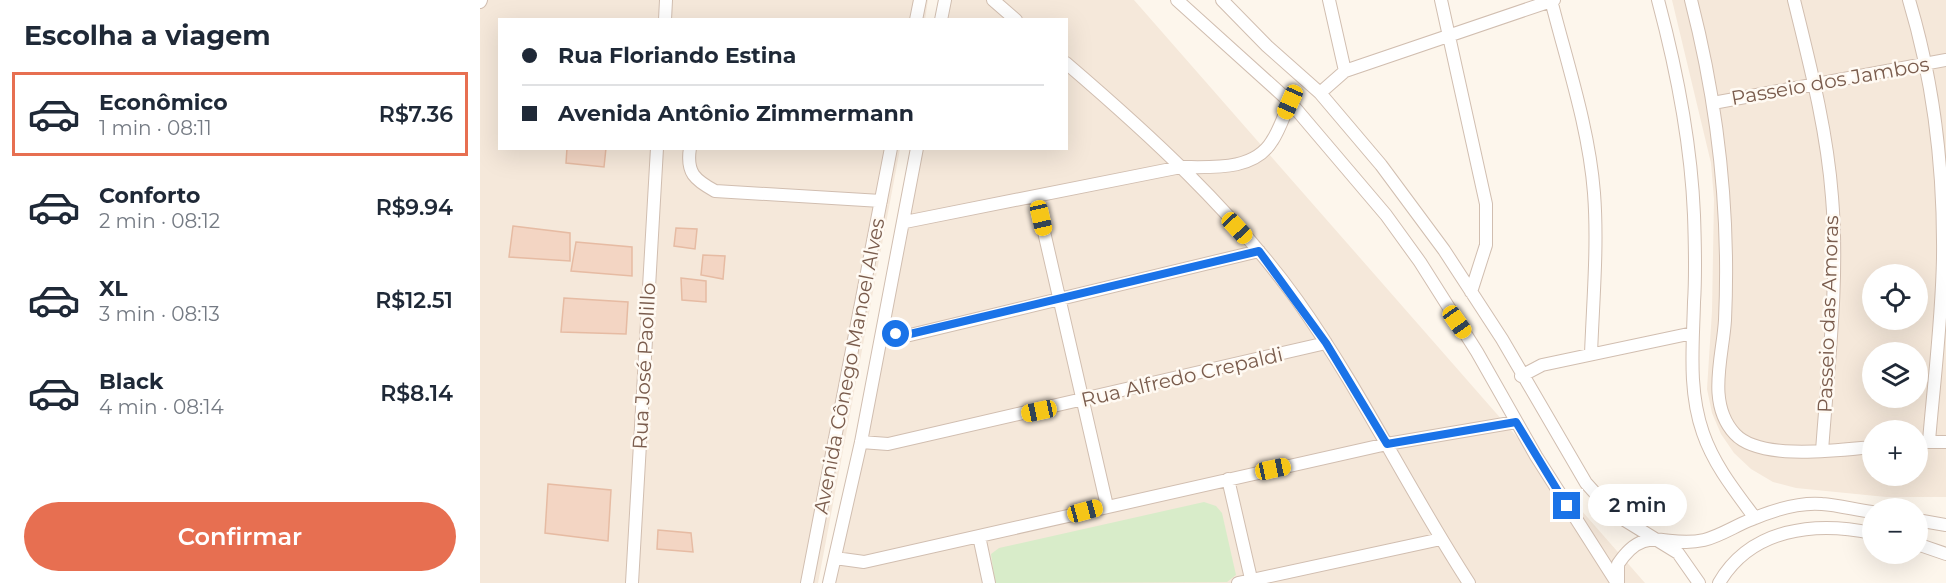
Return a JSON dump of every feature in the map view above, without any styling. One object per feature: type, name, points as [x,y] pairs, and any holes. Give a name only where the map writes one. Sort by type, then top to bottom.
[{"type":"street","points":[[665,18],[666,0]]},
{"type":"street","points":[[916,18],[920,0]]},
{"type":"street","points":[[993,0],[1014,18]]},
{"type":"street","points":[[1177,0],[1290,102],[1386,215],[1420,262],[1478,352],[1516,422],[1590,544],[1618,583]]},
{"type":"street","points":[[1222,0],[1267,46],[1320,93],[1381,165],[1444,250],[1586,483],[1613,513],[1678,553],[1699,583]]},
{"type":"street","points":[[1329,0],[1345,71]]},
{"type":"street","points":[[1441,0],[1487,218],[1483,258],[1471,292]]},
{"type":"street","points":[[1320,93],[1345,71],[1552,0],[1587,144],[1592,175],[1596,238],[1591,354]]},
{"type":"street","points":[[1658,0],[1678,85],[1692,177],[1695,249],[1692,374],[1702,431],[1723,474],[1755,518]]},
{"type":"street","points":[[1691,0],[1713,103],[1722,175],[1726,249],[1725,323],[1719,398],[1725,417],[1736,435],[1782,452],[1822,452],[1862,448]]},
{"type":"street","name":"Passeio das Amoras","points":[[1794,0],[1815,84],[1830,170],[1834,232],[1822,452]]},
{"type":"street","points":[[1909,0],[1936,129],[1943,229],[1925,420]]},
{"type":"street","points":[[942,18],[947,2]]},
{"type":"street","name":"Passeio dos Jambos","points":[[1713,103],[1946,60]]},
{"type":"street","points":[[1069,68],[1143,129],[1259,251],[1326,343],[1469,583]]},
{"type":"street","points":[[905,222],[1181,167],[1226,166],[1257,158],[1272,142],[1290,102]]},
{"type":"street","name":"Rua José Paolillo","points":[[632,583],[657,150]]},
{"type":"street","points":[[690,150],[688,161],[696,181],[715,191],[881,201]]},
{"type":"street","name":"Avenida Cônego Manoel Alves","points":[[807,583],[891,150]]},
{"type":"street","name":"Avenida Cônego Manoel Alves","points":[[829,583],[861,442],[905,222],[917,150]]},
{"type":"street","points":[[1036,197],[1107,506]]},
{"type":"street","points":[[882,333],[910,334],[1259,251]]},
{"type":"street","points":[[1521,376],[1542,365],[1693,333]]},
{"type":"street","name":"Rua Alfredo Crepaldi","points":[[861,442],[888,444],[1326,343]]},
{"type":"street","points":[[835,558],[864,562],[1387,444],[1516,422]]},
{"type":"street","points":[[1928,442],[1946,442]]},
{"type":"street","points":[[1228,479],[1252,582]]},
{"type":"street","points":[[1618,583],[1618,564],[1624,555],[1632,546],[1656,538],[1692,542],[1706,539],[1755,518],[1789,508],[1821,504],[1862,510]]},
{"type":"street","points":[[1928,522],[1946,525]]},
{"type":"street","points":[[1719,583],[1737,559],[1768,537],[1846,528],[1862,531]]},
{"type":"street","points":[[979,536],[989,583]]},
{"type":"street","points":[[1238,583],[1252,582],[1441,539]]},
{"type":"street","points":[[1928,548],[1946,554]]},
{"type":"shaded area","points":[[480,0],[928,0],[925,18],[498,18],[498,150],[900,150],[818,583],[480,583]]},
{"type":"shaded area","points":[[939,0],[1134,0],[1645,583],[828,583],[911,150],[1068,150],[1068,18],[936,18]]},
{"type":"shaded area","points":[[1672,0],[1946,0],[1946,497],[1886,497],[1796,488],[1773,482],[1751,469],[1734,453],[1721,434],[1712,413],[1707,389],[1712,311],[1714,199],[1711,163]]},
{"type":"green space","points":[[1204,502],[1216,506],[1222,513],[1236,575],[1227,582],[995,583],[991,554],[999,548]]},
{"type":"building","points":[[567,150],[606,150],[604,167],[566,163]]},
{"type":"building","points":[[513,226],[570,233],[570,261],[509,257]]},
{"type":"building","points":[[676,228],[697,229],[695,249],[674,246]]},
{"type":"building","points":[[576,242],[632,247],[632,276],[571,271]]},
{"type":"building","points":[[703,255],[725,256],[723,279],[701,275]]},
{"type":"building","points":[[681,278],[706,281],[706,302],[682,300]]},
{"type":"building","points":[[564,298],[628,302],[626,334],[561,332]]},
{"type":"building","points":[[548,484],[611,490],[608,541],[545,533]]},
{"type":"building","points":[[658,530],[691,533],[693,552],[657,549]]},
{"type":"route","points":[[896,334],[910,334],[1059,300],[1259,251],[1326,343],[1387,444],[1516,422],[1567,506]]}]
